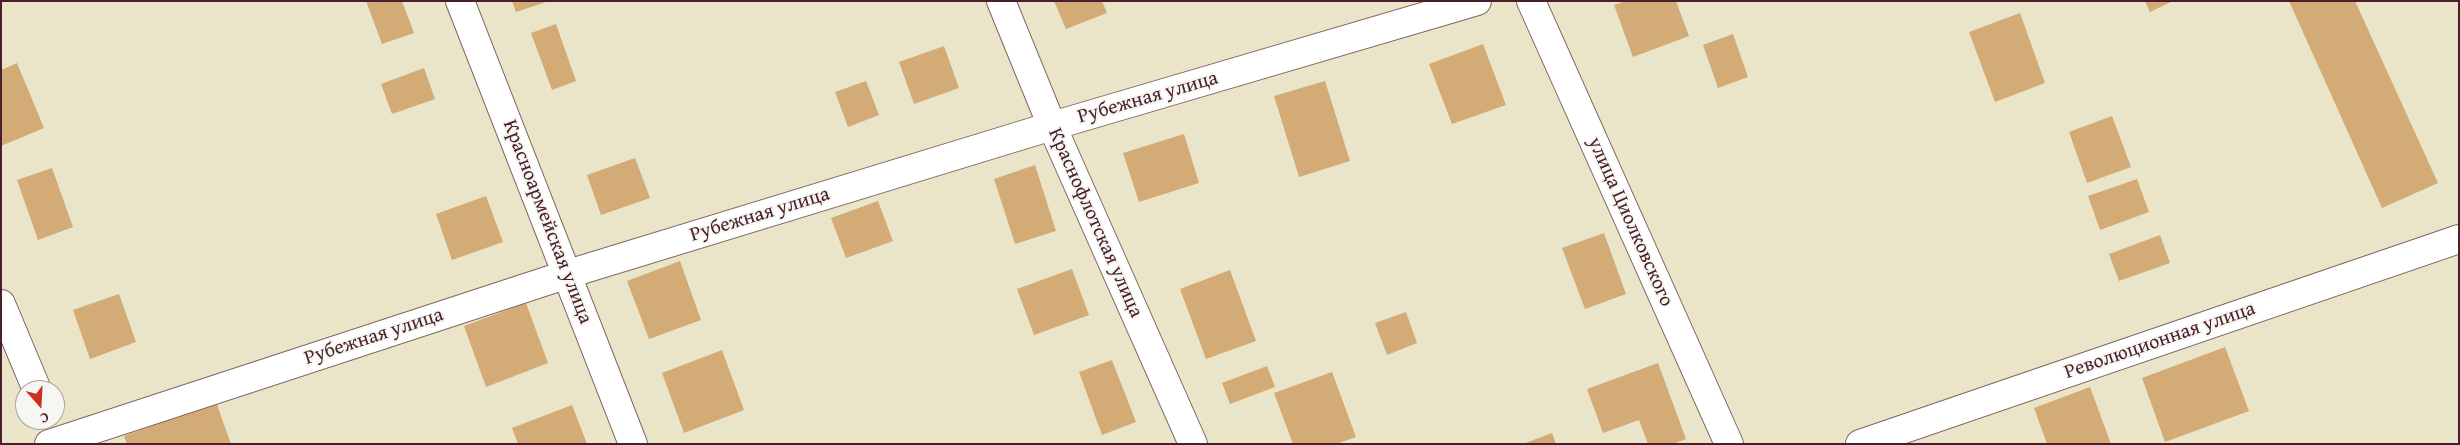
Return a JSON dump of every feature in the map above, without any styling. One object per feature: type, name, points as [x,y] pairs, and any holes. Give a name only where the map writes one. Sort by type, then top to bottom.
[{"type":"street","name":"Красноармейская улица","points":[[460,1],[633,444]]},
{"type":"street","name":"Краснофлотская улица","points":[[1001,1],[1052,126],[1193,444]]},
{"type":"street","name":"Рубежная улица","points":[[53,437],[568,274],[1052,126],[1476,1]]},
{"type":"street","name":"улица Циолковского","points":[[1531,1],[1729,444]]},
{"type":"street","name":"Революционная улица","points":[[1860,444],[2459,239]]},
{"type":"street","points":[[1,304],[32,380]]},
{"type":"building","points":[[366,1],[402,1],[414,33],[382,44]]},
{"type":"building","points":[[512,1],[546,1],[546,2],[516,12]]},
{"type":"building","points":[[1054,1],[1102,1],[1107,13],[1066,29]]},
{"type":"building","points":[[1626,1],[1676,1],[1689,36],[1633,57],[1614,5]]},
{"type":"building","points":[[2145,1],[2173,1],[2150,12]]},
{"type":"building","points":[[2289,1],[2355,1],[2438,183],[2382,208]]},
{"type":"building","points":[[2020,13],[2045,83],[1995,102],[1969,32]]},
{"type":"building","points":[[556,24],[576,81],[552,90],[531,33]]},
{"type":"building","points":[[1733,34],[1748,77],[1718,88],[1703,45]]},
{"type":"building","points":[[1483,44],[1506,105],[1452,124],[1429,64]]},
{"type":"building","points":[[944,46],[959,88],[914,104],[899,62]]},
{"type":"building","points":[[17,63],[44,128],[1,146],[1,70]]},
{"type":"building","points":[[424,68],[435,99],[392,114],[381,84]]},
{"type":"building","points":[[866,81],[879,115],[848,127],[835,92]]},
{"type":"building","points":[[1325,81],[1350,161],[1299,177],[1274,96]]},
{"type":"building","points":[[2112,116],[2131,167],[2087,183],[2069,132]]},
{"type":"building","points":[[1184,134],[1199,183],[1139,202],[1123,153]]},
{"type":"building","points":[[635,158],[650,198],[601,215],[587,175]]},
{"type":"building","points":[[1035,165],[1056,231],[1015,244],[994,179]]},
{"type":"building","points":[[52,168],[73,227],[38,240],[17,180]]},
{"type":"building","points":[[2137,179],[2149,212],[2100,230],[2088,196]]},
{"type":"building","points":[[486,196],[503,242],[452,260],[436,214]]},
{"type":"building","points":[[878,201],[893,241],[846,258],[831,218]]},
{"type":"building","points":[[1604,233],[1626,294],[1585,309],[1562,248]]},
{"type":"building","points":[[2160,235],[2170,263],[2119,281],[2109,254]]},
{"type":"building","points":[[680,261],[701,320],[649,339],[627,281]]},
{"type":"building","points":[[1072,269],[1089,315],[1034,335],[1017,289]]},
{"type":"building","points":[[1230,270],[1256,341],[1206,359],[1180,289]]},
{"type":"building","points":[[119,294],[136,342],[90,359],[73,310]]},
{"type":"building","points":[[526,303],[548,363],[486,387],[464,326]]},
{"type":"building","points":[[1406,312],[1417,343],[1387,355],[1375,323]]},
{"type":"building","points":[[2225,347],[2249,411],[2165,442],[2142,378]]},
{"type":"building","points":[[722,350],[744,410],[684,433],[662,373]]},
{"type":"building","points":[[1112,360],[1136,422],[1102,435],[1079,372]]},
{"type":"building","points":[[1658,363],[1686,439],[1673,444],[1648,444],[1639,420],[1603,433],[1587,389]]},
{"type":"building","points":[[1267,366],[1275,387],[1230,404],[1222,383]]},
{"type":"building","points":[[1332,372],[1356,437],[1336,444],[1293,444],[1274,393]]},
{"type":"building","points":[[2090,387],[2111,444],[2047,444],[2034,408]]},
{"type":"building","points":[[216,402],[231,444],[127,444],[124,436]]},
{"type":"building","points":[[572,405],[587,444],[518,444],[512,428]]},
{"type":"building","points":[[1552,433],[1556,444],[1523,444]]}]
